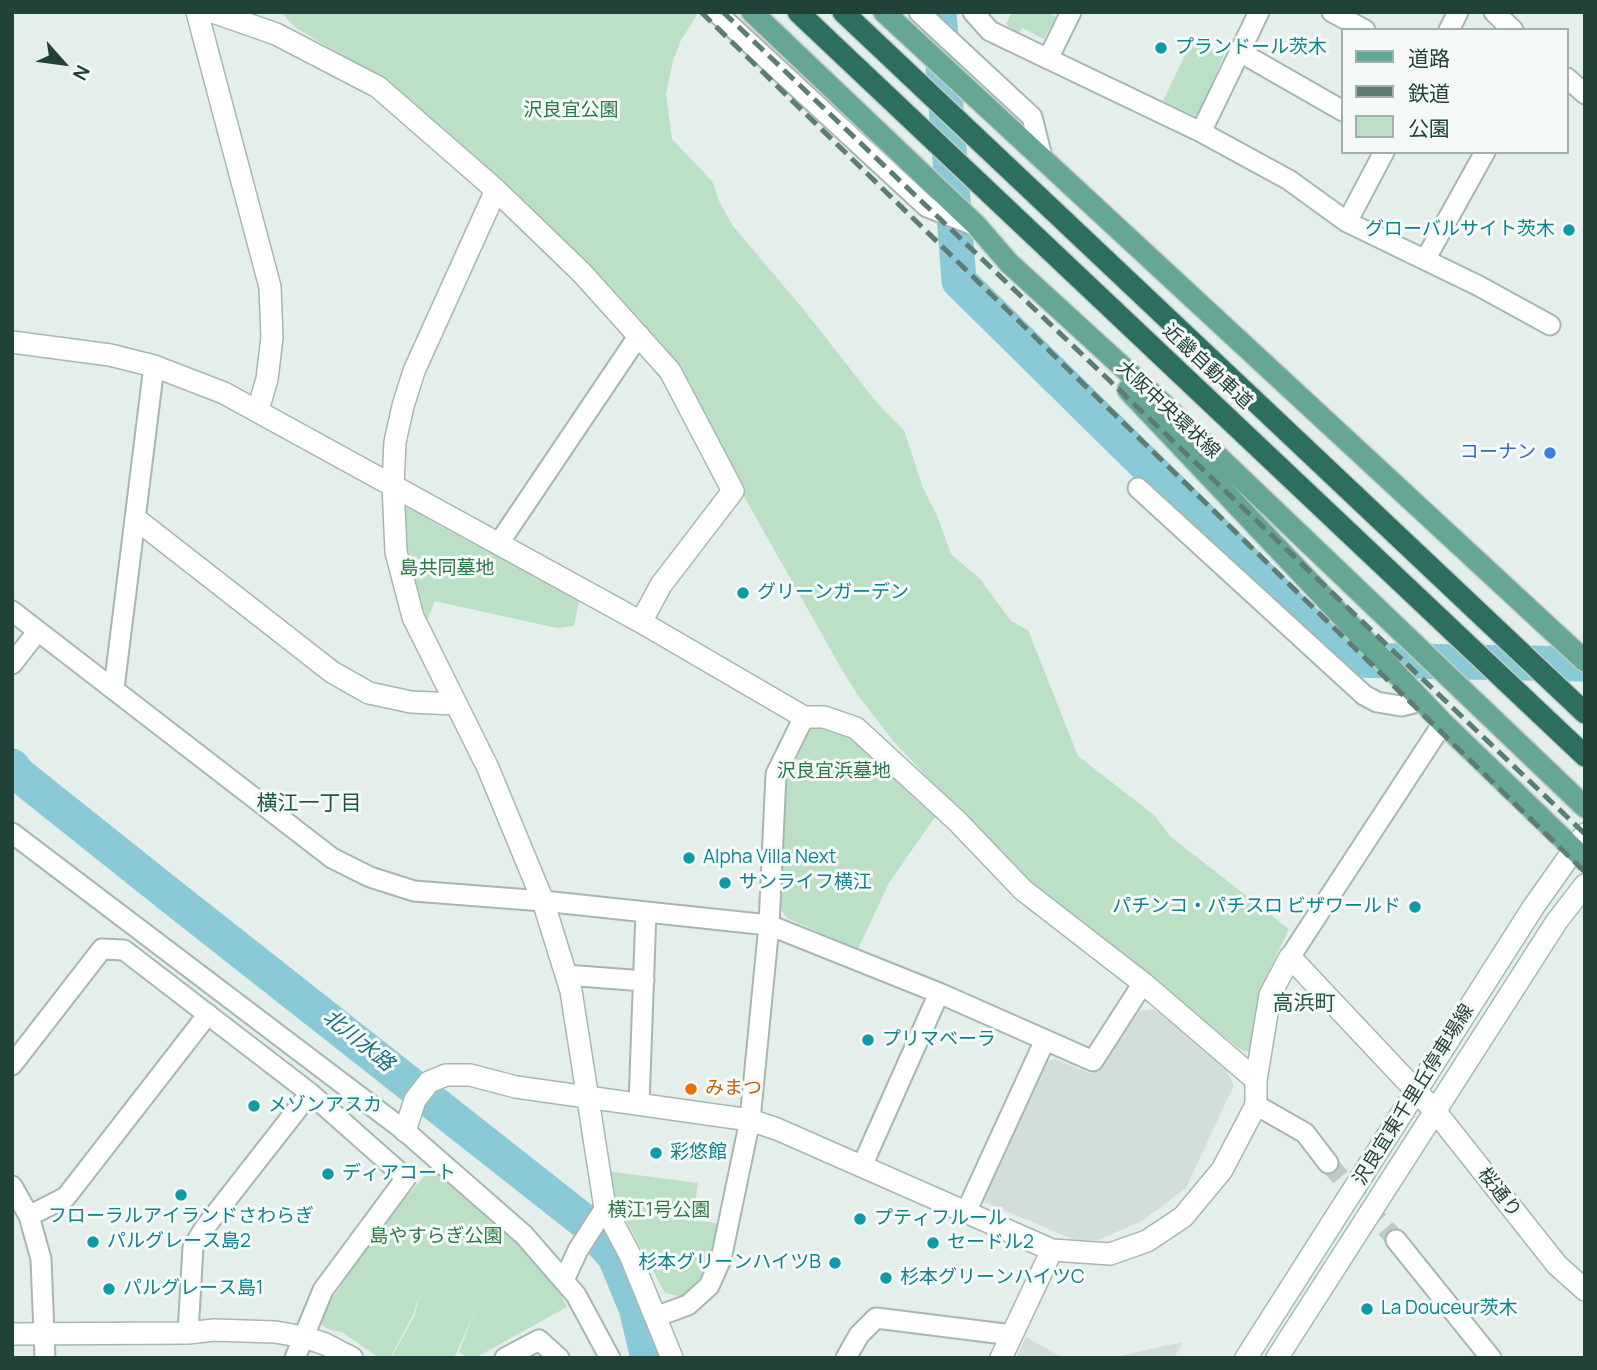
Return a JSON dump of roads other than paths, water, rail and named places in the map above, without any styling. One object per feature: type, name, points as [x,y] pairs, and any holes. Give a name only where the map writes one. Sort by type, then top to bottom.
[{"type":"highway","name":"近畿自動車道","points":[[798,12],[1585,756]]},
{"type":"highway","name":"近畿自動車道","points":[[844,12],[1585,713]]},
{"type":"main road","name":"大阪中央環状線","points":[[752,12],[977,226],[1009,263],[1161,402],[1585,807]]},
{"type":"main road","points":[[889,16],[1585,661]]},
{"type":"main road","points":[[1009,263],[1443,723],[1581,848]]},
{"type":"street","points":[[197,12],[270,288],[272,337],[267,379],[258,410]]},
{"type":"street","points":[[213,12],[276,34],[378,87],[496,190],[582,273],[670,371],[733,491],[661,585],[641,622]]},
{"type":"street","points":[[716,12],[927,206],[977,226]]},
{"type":"street","points":[[919,12],[1032,117],[1042,158]]},
{"type":"street","points":[[972,12],[990,31],[1201,132],[1289,180],[1347,222],[1479,286],[1550,325]]},
{"type":"street","points":[[1048,59],[1071,12]]},
{"type":"street","points":[[1201,132],[1259,12]]},
{"type":"street","points":[[1332,12],[1361,28]]},
{"type":"street","points":[[1450,28],[1458,12]]},
{"type":"street","points":[[1494,12],[1511,28]]},
{"type":"street","points":[[1240,52],[1342,110]]},
{"type":"street","points":[[1569,80],[1585,94]]},
{"type":"street","points":[[1347,222],[1383,154]]},
{"type":"street","points":[[1425,260],[1484,154]]},
{"type":"street","points":[[496,190],[414,371],[403,406],[395,442],[393,485],[396,552],[413,617],[488,768],[542,901],[571,991],[605,1208],[629,1255],[672,1358]]},
{"type":"street","points":[[499,543],[639,335]]},
{"type":"street","points":[[12,342],[110,355],[154,366],[225,393],[641,622],[804,717],[824,717],[856,728],[957,821],[1023,890],[1143,984],[1256,1080]]},
{"type":"street","points":[[114,688],[154,366]]},
{"type":"street","points":[[1138,488],[1364,695],[1377,702],[1401,706],[1422,701]]},
{"type":"street","points":[[136,519],[332,672],[369,693],[411,702],[455,704]]},
{"type":"street","points":[[12,611],[332,858],[370,877],[414,891],[542,901],[769,925],[939,993],[1093,1061],[1143,984]]},
{"type":"street","points":[[12,664],[37,631]]},
{"type":"street","points":[[655,1317],[688,1305],[709,1286],[721,1259],[750,1120],[769,925],[776,774],[804,717]]},
{"type":"street","points":[[405,1131],[415,1100],[429,1082],[446,1075],[470,1075],[516,1087],[750,1120],[1052,1250],[1110,1254],[1147,1241],[1182,1217],[1222,1170],[1256,1105],[1256,1080],[1270,995],[1290,957],[1443,723]]},
{"type":"street","points":[[12,833],[405,1131],[524,1235],[576,1295],[610,1358]]},
{"type":"street","name":"沢良宜東千里丘停車場線","points":[[1246,1358],[1534,906],[1581,848]]},
{"type":"street","name":"沢良宜東千里丘停車場線","points":[[1277,1358],[1557,921],[1585,885]]},
{"type":"street","points":[[639,1104],[646,912]]},
{"type":"street","points":[[12,1065],[102,949],[124,950],[310,1093],[406,1178],[323,1290],[295,1358]]},
{"type":"street","name":"桜通り","points":[[1290,957],[1418,1091],[1557,1265],[1585,1290]]},
{"type":"street","points":[[566,975],[644,981]]},
{"type":"street","points":[[862,1166],[939,993]]},
{"type":"street","points":[[29,1216],[66,1197],[208,1014]]},
{"type":"street","points":[[966,1212],[1045,1040]]},
{"type":"street","points":[[188,1333],[193,1247],[310,1093]]},
{"type":"street","points":[[1256,1105],[1306,1133],[1328,1163]]},
{"type":"street","points":[[12,1186],[29,1216],[41,1259],[45,1358]]},
{"type":"street","points":[[564,1280],[578,1251],[605,1208]]},
{"type":"street","points":[[1396,1240],[1491,1358]]},
{"type":"street","points":[[1001,1358],[1052,1250]]},
{"type":"street","points":[[846,1358],[859,1335],[876,1318],[1012,1335]]},
{"type":"street","points":[[12,1334],[188,1333],[226,1330],[275,1332],[325,1344],[352,1358]]},
{"type":"street","points":[[505,1358],[538,1340],[559,1358]]},
{"type":"waterway","points":[[939,12],[959,281],[1344,660],[1585,664]]},
{"type":"waterway","name":"北川水路","points":[[12,766],[18,774],[171,896],[585,1222],[615,1257],[636,1308],[648,1358]]},
{"type":"tunnel","points":[[1328,1163],[1396,1240]]},
{"type":"railway","points":[[701,12],[1585,872]]},
{"type":"railway","points":[[723,12],[1585,834]]},
{"type":"place","name":"プランドール茨木","points":[[1161,48]]},
{"type":"place","name":"グローバルサイト茨木","points":[[1569,230]]},
{"type":"place","name":"コーナン","points":[[1550,453]]},
{"type":"place","name":"グリーンガーデン","points":[[743,593]]},
{"type":"place","name":"Alpha Villa Next","points":[[689,858]]},
{"type":"place","name":"サンライフ横江","points":[[725,883]]},
{"type":"place","name":"パチンコ・パチスロ ビザワールド","points":[[1415,907]]},
{"type":"place","name":"プリマベーラ","points":[[868,1040]]},
{"type":"place","name":"みまつ","points":[[691,1089]]},
{"type":"place","name":"メゾンアスカ","points":[[254,1106]]},
{"type":"place","name":"彩悠館","points":[[656,1153]]},
{"type":"place","name":"ディアコート","points":[[328,1174]]},
{"type":"place","name":"フローラルアイランドさわらぎ","points":[[181,1195]]},
{"type":"place","name":"プティフルール","points":[[860,1219]]},
{"type":"place","name":"パルグレース島2","points":[[93,1242]]},
{"type":"place","name":"セードル2","points":[[933,1243]]},
{"type":"place","name":"杉本グリーンハイツB","points":[[835,1263]]},
{"type":"place","name":"杉本グリーンハイツC","points":[[886,1278]]},
{"type":"place","name":"パルグレース島1","points":[[109,1289]]},
{"type":"place","name":"La Douceur茨木","points":[[1367,1309]]},
{"type":"district","name":"横江一丁目","points":[[309,804]]},
{"type":"district","name":"高浜町","points":[[1304,1004]]},
{"type":"park label","name":"沢良宜公園","points":[[571,111]]},
{"type":"park label","name":"島共同墓地","points":[[447,569]]},
{"type":"park label","name":"沢良宜浜墓地","points":[[834,772]]},
{"type":"park label","name":"横江1号公園","points":[[659,1211]]},
{"type":"park label","name":"島やすらぎ公園","points":[[436,1237]]}]
